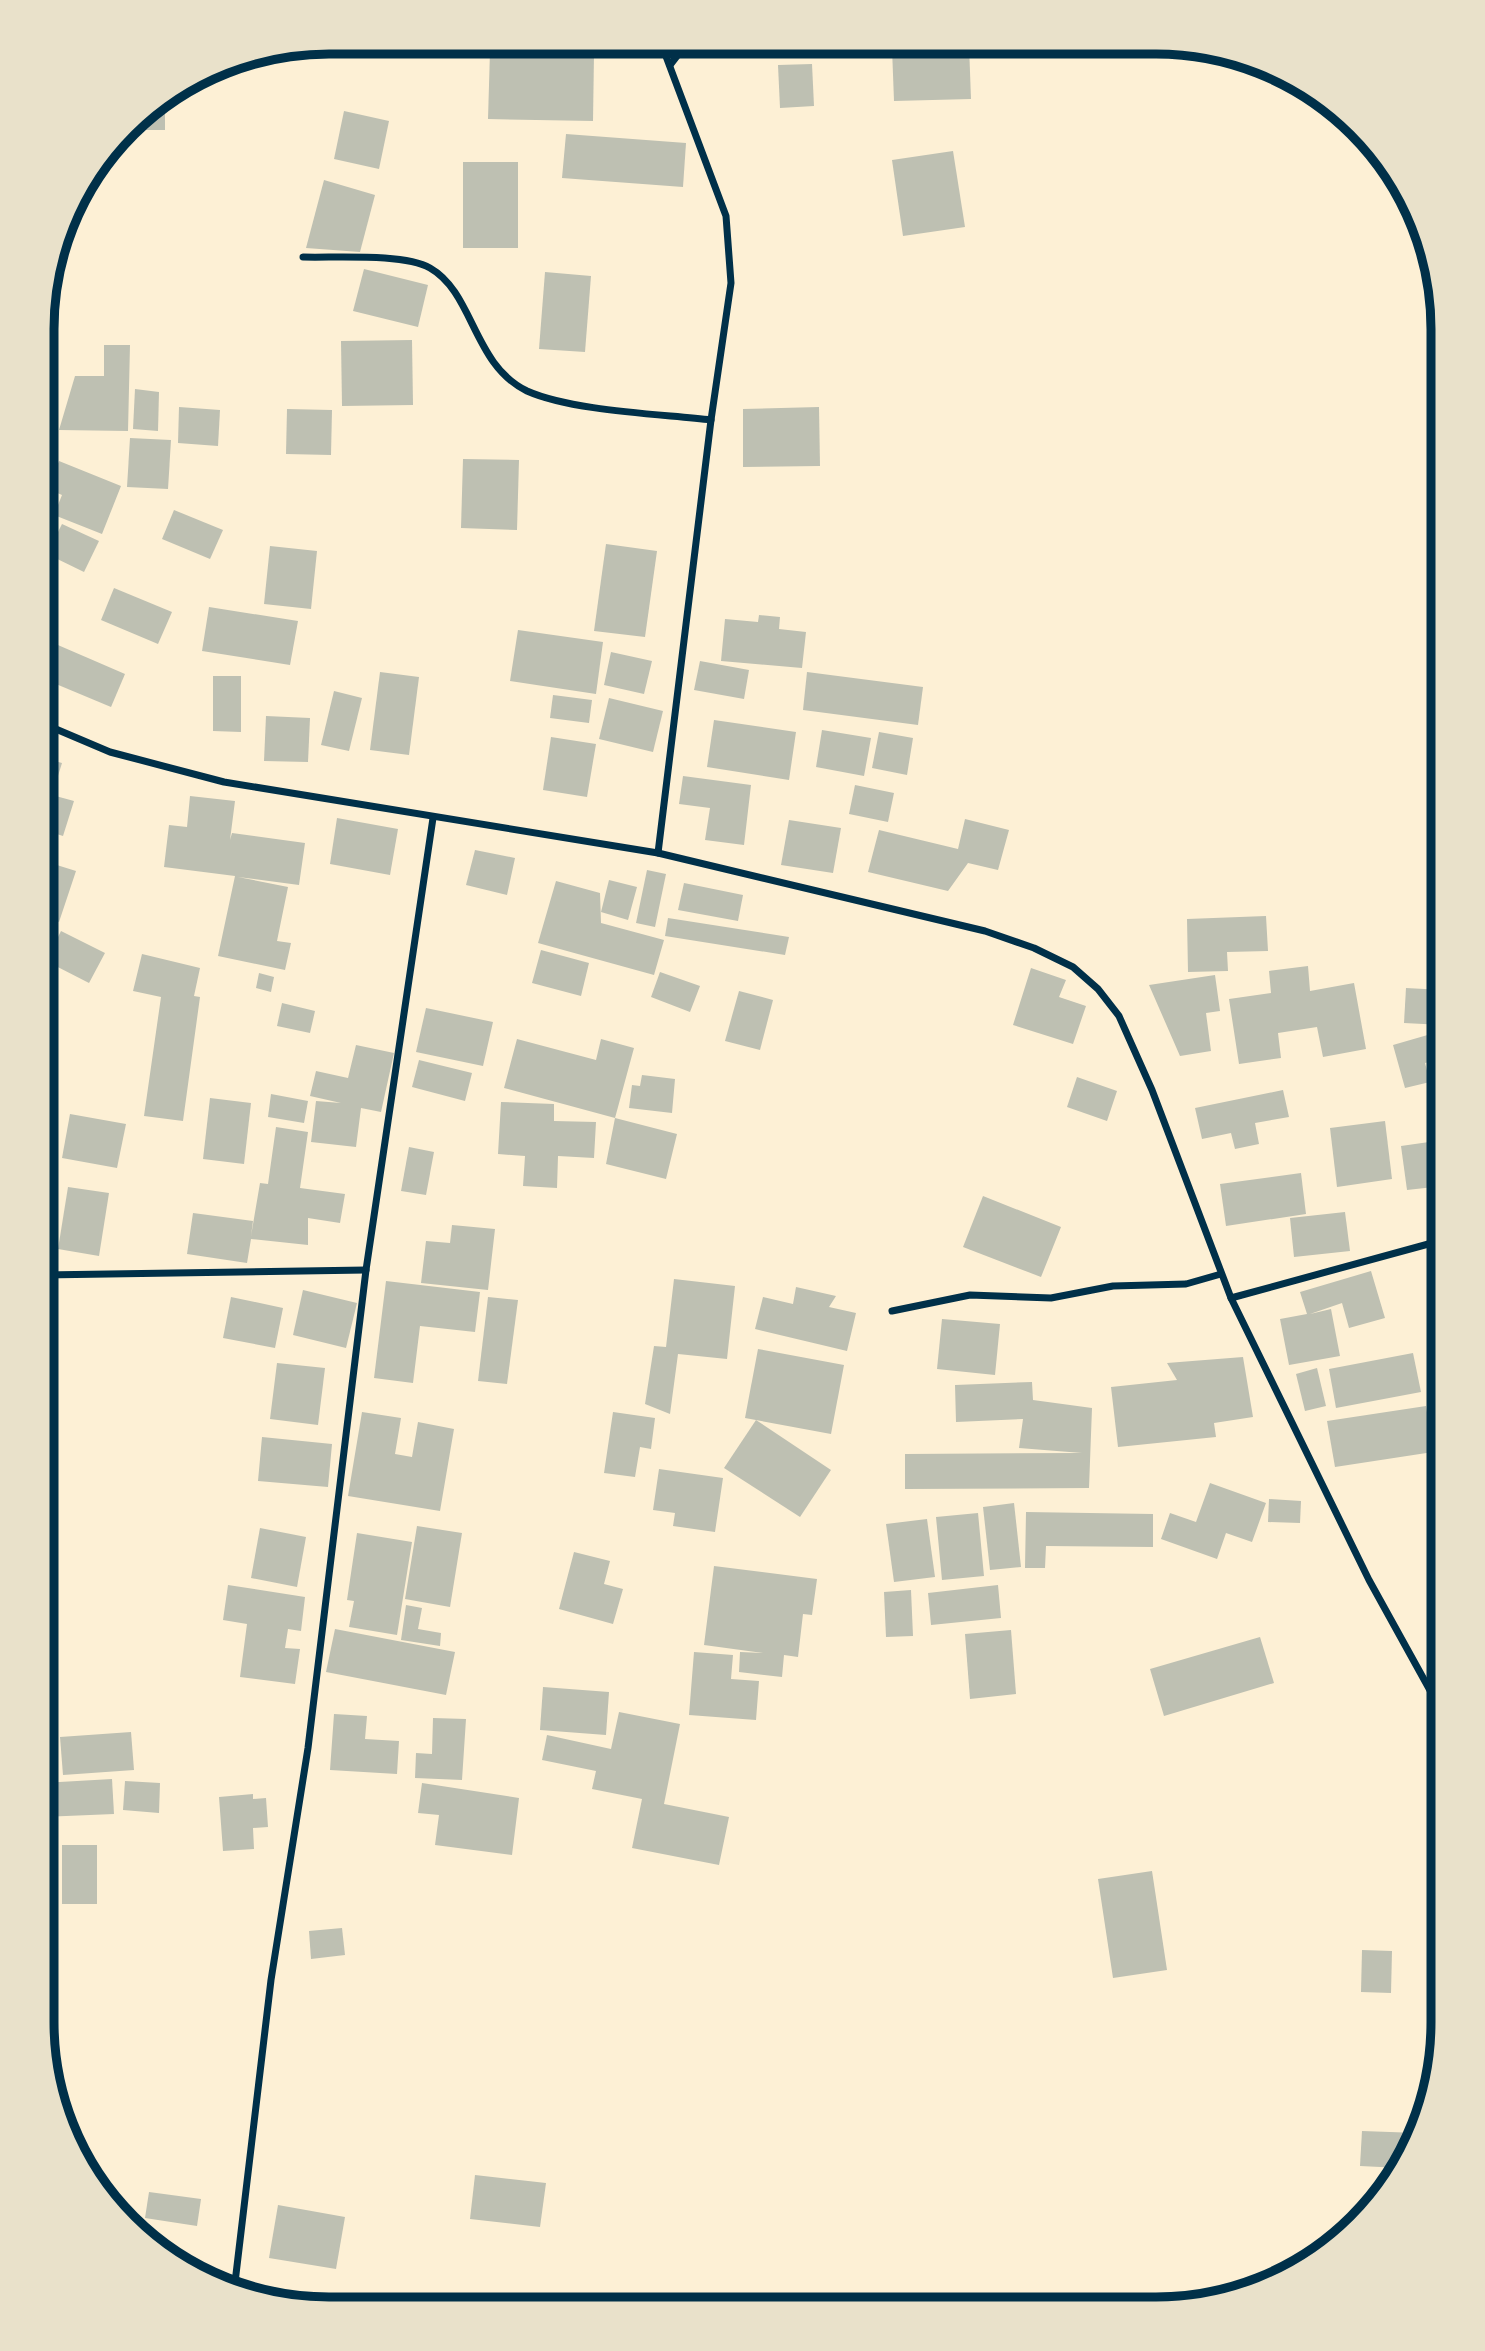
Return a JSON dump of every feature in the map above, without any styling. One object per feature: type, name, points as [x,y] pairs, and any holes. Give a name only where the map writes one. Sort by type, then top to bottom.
[{"type":"street","points":[[658,853],[711,420],[732,283],[726,216],[666,54]]},
{"type":"street","points":[[670,65],[678,54]]},
{"type":"street","points":[[303,257],[388,259],[430,267],[453,291],[493,365],[526,390],[565,402],[711,420]]},
{"type":"street","points":[[54,728],[110,752],[224,782],[658,853],[985,931],[1034,948],[1073,967],[1098,989],[1119,1016],[1152,1090],[1231,1298],[1363,1568],[1431,1690]]},
{"type":"street","points":[[235,2280],[271,1980],[307,1748],[366,1270],[433,818]]},
{"type":"street","points":[[1231,1298],[1431,1243]]},
{"type":"street","points":[[54,1275],[366,1270]]},
{"type":"street","points":[[892,1311],[970,1295],[1051,1298],[1113,1286],[1186,1284],[1222,1275]]},
{"type":"building","points":[[490,54],[594,54],[593,121],[488,119]]},
{"type":"building","points":[[892,54],[969,54],[971,99],[894,101]]},
{"type":"building","points":[[812,64],[814,106],[780,108],[778,65]]},
{"type":"building","points":[[165,109],[165,130],[140,130]]},
{"type":"building","points":[[344,111],[389,121],[379,169],[334,159]]},
{"type":"building","points":[[566,134],[686,143],[683,187],[562,178]]},
{"type":"building","points":[[953,151],[965,227],[903,236],[892,160]]},
{"type":"building","points":[[463,162],[518,162],[518,248],[463,248]]},
{"type":"building","points":[[324,180],[375,195],[360,252],[306,248]]},
{"type":"building","points":[[364,269],[428,285],[418,327],[353,311]]},
{"type":"building","points":[[545,272],[591,276],[585,352],[539,349]]},
{"type":"building","points":[[412,340],[413,405],[342,406],[341,341]]},
{"type":"building","points":[[104,345],[130,345],[128,431],[59,430],[75,376],[104,376]]},
{"type":"building","points":[[135,389],[159,392],[158,431],[133,429]]},
{"type":"building","points":[[179,407],[220,410],[218,446],[178,443]]},
{"type":"building","points":[[819,407],[820,466],[743,467],[743,409]]},
{"type":"building","points":[[287,409],[332,410],[331,455],[286,454]]},
{"type":"building","points":[[130,438],[171,440],[168,489],[127,487]]},
{"type":"building","points":[[463,459],[519,460],[517,530],[461,528]]},
{"type":"building","points":[[59,461],[121,486],[102,534],[54,515],[62,495],[54,492],[54,474]]},
{"type":"building","points":[[174,510],[223,530],[210,559],[162,539]]},
{"type":"building","points":[[62,524],[99,541],[84,572],[54,557],[54,540]]},
{"type":"building","points":[[606,544],[657,551],[645,637],[594,631]]},
{"type":"building","points":[[270,546],[317,551],[311,609],[264,604]]},
{"type":"building","points":[[114,588],[172,612],[158,644],[101,620]]},
{"type":"building","points":[[209,607],[298,621],[290,665],[202,651]]},
{"type":"building","points":[[759,615],[780,617],[779,629],[806,632],[802,668],[721,661],[725,619],[758,622]]},
{"type":"building","points":[[518,630],[603,642],[596,694],[510,681]]},
{"type":"building","points":[[54,643],[125,674],[111,707],[54,683]]},
{"type":"building","points":[[611,652],[652,661],[644,694],[604,685]]},
{"type":"building","points":[[700,661],[749,670],[744,699],[694,690]]},
{"type":"building","points":[[380,672],[419,677],[409,755],[370,750]]},
{"type":"building","points":[[807,672],[923,687],[918,725],[803,710]]},
{"type":"building","points":[[213,676],[241,676],[241,732],[213,731]]},
{"type":"building","points":[[334,691],[362,698],[349,751],[321,745]]},
{"type":"building","points":[[553,695],[592,700],[589,723],[550,718]]},
{"type":"building","points":[[609,698],[663,711],[653,752],[599,739]]},
{"type":"building","points":[[266,716],[310,718],[308,762],[264,761]]},
{"type":"building","points":[[714,720],[796,732],[789,780],[707,767]]},
{"type":"building","points":[[822,730],[871,738],[864,776],[816,767]]},
{"type":"building","points":[[879,732],[913,738],[907,775],[872,768]]},
{"type":"building","points":[[551,737],[596,744],[587,797],[543,790]]},
{"type":"building","points":[[54,761],[62,763],[54,789]]},
{"type":"building","points":[[683,776],[751,785],[744,845],[705,840],[710,808],[679,804]]},
{"type":"building","points":[[855,785],[894,793],[888,822],[849,814]]},
{"type":"building","points":[[54,796],[74,801],[63,836],[54,833]]},
{"type":"building","points":[[190,796],[235,801],[230,840],[232,833],[305,843],[299,885],[238,877],[288,887],[277,941],[291,943],[285,970],[218,956],[235,876],[164,867],[169,825],[187,827]]},
{"type":"building","points":[[337,818],[398,829],[390,875],[330,864]]},
{"type":"building","points":[[965,819],[1009,830],[998,870],[968,863],[948,891],[868,872],[879,830],[958,849]]},
{"type":"building","points":[[789,820],[841,828],[833,873],[781,865]]},
{"type":"building","points":[[475,850],[515,858],[507,895],[466,885]]},
{"type":"building","points":[[54,864],[76,871],[59,922],[54,920]]},
{"type":"building","points":[[647,870],[666,874],[655,927],[636,923]]},
{"type":"building","points":[[609,880],[637,887],[628,920],[601,912]]},
{"type":"building","points":[[556,881],[600,893],[601,923],[664,940],[654,975],[538,943]]},
{"type":"building","points":[[684,883],[743,895],[738,921],[678,910]]},
{"type":"building","points":[[1266,916],[1268,951],[1227,952],[1228,971],[1188,972],[1187,919]]},
{"type":"building","points":[[668,918],[789,937],[785,955],[665,936]]},
{"type":"building","points":[[61,931],[105,953],[89,983],[54,965],[54,945]]},
{"type":"building","points":[[541,950],[589,963],[581,996],[532,983]]},
{"type":"building","points":[[142,954],[200,968],[194,996],[200,997],[183,1121],[144,1116],[161,997],[133,991]]},
{"type":"building","points":[[1308,966],[1310,991],[1354,983],[1366,1049],[1323,1057],[1317,1027],[1278,1033],[1281,1058],[1239,1064],[1229,999],[1271,993],[1269,971]]},
{"type":"building","points":[[1031,968],[1066,980],[1059,997],[1086,1006],[1073,1044],[1013,1025]]},
{"type":"building","points":[[660,972],[700,986],[690,1012],[651,997]]},
{"type":"building","points":[[259,973],[274,977],[271,992],[256,988]]},
{"type":"building","points":[[1215,975],[1220,1011],[1206,1013],[1211,1051],[1180,1056],[1149,985]]},
{"type":"building","points":[[1406,988],[1431,989],[1431,1024],[1404,1023]]},
{"type":"building","points":[[739,991],[773,1000],[760,1050],[725,1041]]},
{"type":"building","points":[[282,1003],[315,1011],[310,1033],[277,1026]]},
{"type":"building","points":[[426,1008],[493,1022],[483,1066],[416,1052]]},
{"type":"building","points":[[1431,1034],[1431,1062],[1425,1063],[1430,1082],[1405,1088],[1393,1045]]},
{"type":"building","points":[[517,1039],[596,1060],[601,1039],[634,1048],[615,1118],[504,1088]]},
{"type":"building","points":[[356,1045],[394,1053],[381,1112],[361,1108],[356,1147],[311,1142],[316,1101],[341,1103],[310,1096],[316,1071],[348,1078]]},
{"type":"building","points":[[419,1060],[472,1073],[465,1101],[412,1087]]},
{"type":"building","points":[[642,1075],[675,1079],[672,1113],[629,1108],[632,1085],[640,1086]]},
{"type":"building","points":[[1077,1077],[1117,1091],[1107,1121],[1067,1107]]},
{"type":"building","points":[[1283,1090],[1289,1117],[1255,1123],[1259,1144],[1235,1149],[1231,1133],[1202,1139],[1195,1108]]},
{"type":"building","points":[[271,1094],[308,1101],[304,1123],[268,1117]]},
{"type":"building","points":[[210,1098],[251,1103],[244,1164],[203,1159]]},
{"type":"building","points":[[501,1102],[554,1104],[554,1121],[596,1122],[594,1158],[558,1156],[557,1188],[523,1186],[525,1156],[498,1154]]},
{"type":"building","points":[[70,1114],[126,1124],[117,1168],[62,1158]]},
{"type":"building","points":[[615,1118],[677,1134],[666,1179],[606,1164]]},
{"type":"building","points":[[1385,1121],[1392,1179],[1337,1187],[1330,1128]]},
{"type":"building","points":[[276,1127],[308,1132],[300,1188],[345,1194],[340,1223],[308,1218],[308,1245],[251,1239],[247,1263],[187,1254],[193,1213],[253,1221],[251,1236],[260,1183],[268,1184]]},
{"type":"building","points":[[1431,1142],[1431,1187],[1407,1190],[1401,1146]]},
{"type":"building","points":[[409,1147],[434,1152],[426,1195],[401,1191]]},
{"type":"building","points":[[1301,1173],[1306,1214],[1226,1226],[1220,1184]]},
{"type":"building","points":[[68,1187],[109,1193],[99,1256],[58,1249]]},
{"type":"building","points":[[983,1196],[1061,1227],[1041,1277],[963,1247]]},
{"type":"building","points":[[1345,1212],[1350,1251],[1294,1257],[1290,1218]]},
{"type":"building","points":[[452,1225],[495,1229],[488,1290],[421,1283],[426,1241],[450,1243]]},
{"type":"building","points":[[1371,1271],[1385,1318],[1349,1328],[1342,1303],[1310,1314],[1331,1309],[1340,1356],[1289,1365],[1280,1319],[1307,1314],[1300,1292]]},
{"type":"building","points":[[674,1279],[735,1286],[727,1359],[678,1354],[670,1414],[645,1404],[654,1346],[666,1347]]},
{"type":"building","points":[[386,1281],[480,1292],[475,1332],[420,1326],[413,1383],[374,1378]]},
{"type":"building","points":[[796,1287],[836,1296],[829,1307],[856,1313],[847,1351],[755,1329],[763,1297],[793,1304]]},
{"type":"building","points":[[303,1290],[357,1303],[346,1348],[293,1335]]},
{"type":"building","points":[[231,1297],[283,1308],[275,1348],[223,1338]]},
{"type":"building","points":[[488,1297],[518,1300],[507,1384],[478,1381]]},
{"type":"building","points":[[942,1319],[1000,1324],[995,1375],[937,1369]]},
{"type":"building","points":[[758,1349],[844,1365],[831,1434],[745,1418]]},
{"type":"building","points":[[1413,1353],[1421,1392],[1336,1408],[1329,1369]]},
{"type":"building","points":[[1243,1357],[1253,1417],[1214,1423],[1216,1437],[1118,1447],[1111,1387],[1177,1380],[1167,1363]]},
{"type":"building","points":[[277,1363],[325,1368],[318,1425],[270,1419]]},
{"type":"building","points":[[1317,1368],[1326,1406],[1305,1411],[1296,1374]]},
{"type":"building","points":[[1032,1382],[1033,1400],[1092,1408],[1089,1488],[905,1489],[905,1454],[1082,1453],[1019,1448],[1023,1419],[956,1422],[955,1385]]},
{"type":"building","points":[[1426,1406],[1431,1452],[1335,1467],[1327,1421]]},
{"type":"building","points":[[362,1412],[401,1418],[395,1454],[412,1457],[418,1422],[454,1429],[440,1511],[348,1496]]},
{"type":"building","points":[[613,1412],[655,1418],[651,1449],[640,1447],[635,1477],[604,1473]]},
{"type":"building","points":[[756,1420],[831,1470],[800,1517],[724,1468]]},
{"type":"building","points":[[262,1437],[332,1444],[328,1487],[258,1481]]},
{"type":"building","points":[[659,1469],[723,1478],[715,1532],[673,1526],[675,1513],[653,1510]]},
{"type":"building","points":[[1210,1483],[1266,1503],[1252,1542],[1226,1533],[1217,1559],[1161,1539],[1170,1513],[1196,1522]]},
{"type":"building","points":[[1269,1499],[1301,1501],[1300,1523],[1268,1522]]},
{"type":"building","points":[[1014,1503],[1021,1567],[990,1570],[983,1507]]},
{"type":"building","points":[[1026,1512],[1153,1514],[1153,1547],[1046,1546],[1045,1568],[1025,1568]]},
{"type":"building","points":[[978,1513],[984,1576],[942,1580],[936,1517]]},
{"type":"building","points":[[927,1519],[935,1577],[894,1582],[886,1524]]},
{"type":"building","points":[[417,1526],[462,1533],[450,1607],[405,1599]]},
{"type":"building","points":[[260,1528],[306,1537],[297,1587],[251,1578]]},
{"type":"building","points":[[357,1533],[412,1542],[397,1635],[349,1627],[354,1601],[347,1600]]},
{"type":"building","points":[[574,1552],[610,1561],[604,1584],[623,1589],[613,1624],[559,1609]]},
{"type":"building","points":[[714,1566],[817,1579],[812,1615],[803,1614],[798,1657],[784,1655],[782,1677],[739,1672],[740,1652],[763,1653],[704,1645]]},
{"type":"building","points":[[228,1585],[305,1597],[301,1631],[288,1629],[285,1648],[300,1649],[295,1684],[240,1677],[247,1624],[223,1620]]},
{"type":"building","points":[[998,1585],[1001,1618],[931,1625],[928,1593]]},
{"type":"building","points":[[911,1590],[913,1636],[886,1637],[884,1592]]},
{"type":"building","points":[[406,1605],[422,1608],[418,1629],[441,1633],[440,1646],[401,1640]]},
{"type":"building","points":[[335,1629],[455,1652],[446,1695],[326,1672]]},
{"type":"building","points":[[1011,1630],[1016,1694],[970,1699],[965,1634]]},
{"type":"building","points":[[1260,1637],[1274,1683],[1164,1716],[1150,1669]]},
{"type":"building","points":[[694,1652],[733,1655],[731,1679],[759,1681],[756,1720],[689,1715]]},
{"type":"building","points":[[543,1687],[609,1692],[606,1735],[540,1730]]},
{"type":"building","points":[[619,1712],[680,1724],[664,1804],[729,1817],[719,1865],[632,1848],[642,1799],[592,1789],[596,1771],[542,1760],[547,1735],[611,1749]]},
{"type":"building","points":[[334,1714],[367,1716],[365,1739],[399,1741],[397,1774],[330,1770]]},
{"type":"building","points":[[433,1718],[466,1719],[462,1780],[415,1778],[416,1753],[432,1754]]},
{"type":"building","points":[[131,1732],[134,1770],[63,1775],[60,1737]]},
{"type":"building","points":[[112,1779],[114,1814],[54,1816],[54,1782]]},
{"type":"building","points":[[125,1781],[160,1783],[159,1813],[123,1810]]},
{"type":"building","points":[[422,1783],[519,1798],[512,1855],[435,1845],[439,1815],[418,1813]]},
{"type":"building","points":[[253,1794],[253,1799],[266,1798],[268,1827],[253,1828],[254,1849],[223,1851],[219,1797]]},
{"type":"building","points":[[62,1845],[97,1845],[97,1904],[62,1904]]},
{"type":"building","points":[[1152,1871],[1167,1970],[1113,1978],[1098,1879]]},
{"type":"building","points":[[342,1928],[345,1955],[311,1959],[309,1931]]},
{"type":"building","points":[[1362,1950],[1392,1951],[1391,1993],[1361,1992]]},
{"type":"building","points":[[1362,2131],[1407,2133],[1388,2167],[1360,2166]]},
{"type":"building","points":[[475,2175],[546,2183],[540,2227],[470,2219]]},
{"type":"building","points":[[149,2192],[201,2199],[197,2226],[145,2218]]},
{"type":"building","points":[[278,2205],[345,2217],[336,2269],[269,2258]]}]
